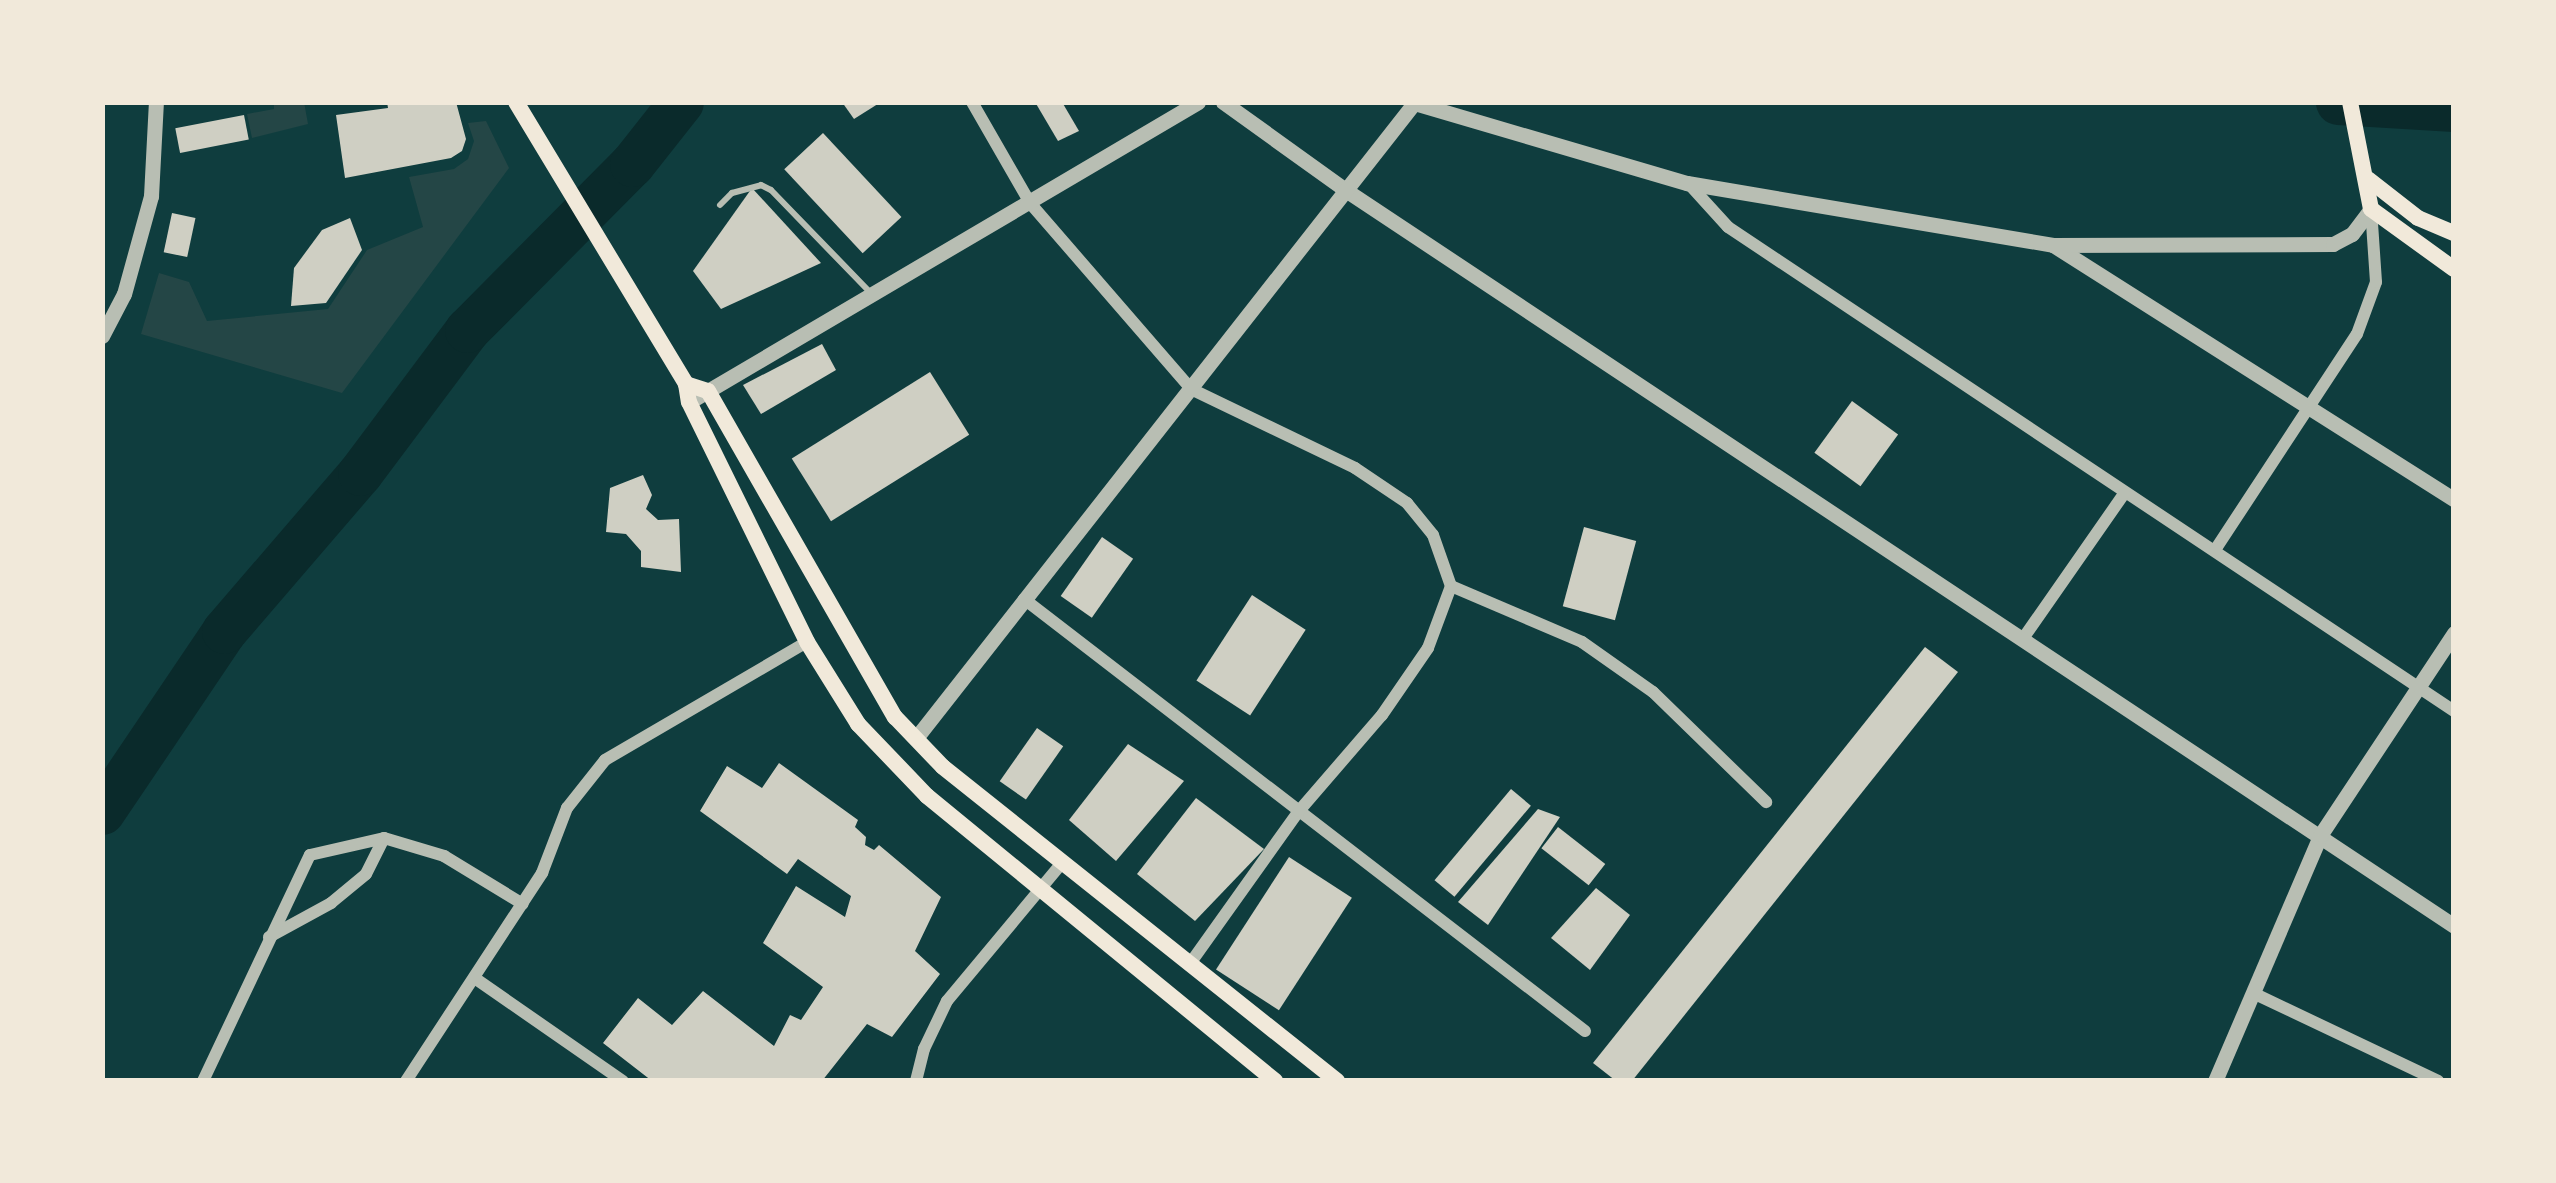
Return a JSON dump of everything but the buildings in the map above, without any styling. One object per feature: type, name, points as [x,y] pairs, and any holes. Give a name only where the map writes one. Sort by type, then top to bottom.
[{"type":"main road","points":[[516,102],[687,393],[807,642],[858,724],[927,796],[1275,1081]]},
{"type":"main road","points":[[2350,102],[2371,209],[2454,269]]},
{"type":"main road","points":[[2367,175],[2418,218],[2454,232]]},
{"type":"main road","points":[[687,393],[708,391],[896,717],[943,767],[1337,1081]]},
{"type":"street","points":[[104,334],[124,294],[151,196],[155,102]]},
{"type":"street","points":[[972,102],[1030,203],[1191,389],[1355,468],[1407,503],[1433,536],[1451,586],[1428,648],[1382,715],[1299,811],[1189,964]]},
{"type":"street","points":[[708,391],[1198,102]]},
{"type":"street","points":[[1223,102],[1347,190],[2454,926]]},
{"type":"street","points":[[916,738],[1413,102],[1687,183],[2054,245],[2333,244],[2352,233],[2371,209]]},
{"type":"street","points":[[1687,183],[1728,227],[2454,712]]},
{"type":"street","points":[[2215,550],[2357,334],[2376,282],[2371,209]]},
{"type":"street","points":[[2054,245],[2454,499]]},
{"type":"street","points":[[2022,640],[2124,494]]},
{"type":"street","points":[[1451,586],[1582,643],[1653,692],[1766,802]]},
{"type":"street","points":[[1024,599],[1585,1030]]},
{"type":"street","points":[[2216,1081],[2321,834],[2454,634]]},
{"type":"street","points":[[406,1081],[542,873],[567,808],[605,760],[807,642]]},
{"type":"street","points":[[203,1081],[310,855],[384,838],[444,856],[523,904]]},
{"type":"street","points":[[268,937],[332,903],[366,874],[384,838]]},
{"type":"street","points":[[916,1081],[924,1048],[947,1001],[1062,863]]},
{"type":"street","points":[[476,979],[623,1081]]},
{"type":"street","points":[[2253,993],[2438,1081]]},
{"type":"lane","points":[[720,205],[732,193],[761,185],[771,190],[873,295]]},
{"type":"shaded area","points":[[274,102],[304,102],[308,124],[252,138],[247,114],[274,109]]},
{"type":"shaded area","points":[[486,121],[509,168],[342,393],[141,334],[159,273],[189,282],[207,321],[328,309],[367,250],[423,227],[409,177],[454,169],[468,159],[474,141],[468,123]]},
{"type":"waterway","points":[[102,812],[224,631],[360,473],[467,330],[632,164],[681,102]]},
{"type":"waterway","points":[[2338,102],[2454,109]]}]
